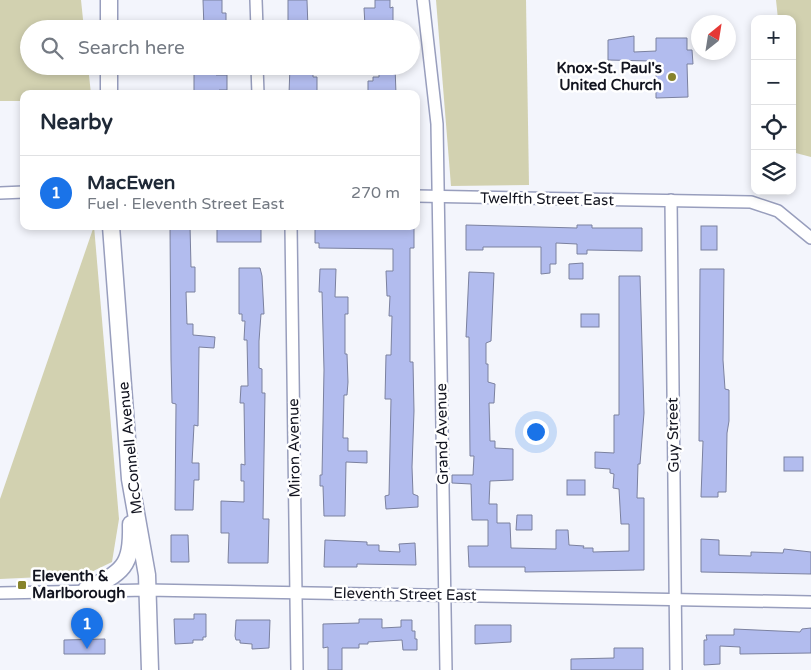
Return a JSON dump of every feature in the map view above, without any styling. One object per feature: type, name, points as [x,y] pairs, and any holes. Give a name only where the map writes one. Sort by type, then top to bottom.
[{"type":"main road","points":[[108,0],[109,20]]},
{"type":"main road","points":[[109,75],[109,90]]},
{"type":"main road","name":"McConnell Avenue","points":[[111,230],[130,479],[147,575],[150,670]]},
{"type":"main road","points":[[86,590],[117,575],[126,562],[131,541],[130,479]]},
{"type":"street","points":[[256,0],[257,20]]},
{"type":"street","name":"Grand Avenue","points":[[423,0],[437,124],[446,670]]},
{"type":"street","points":[[257,75],[258,90]]},
{"type":"street","points":[[0,193],[20,192]]},
{"type":"street","name":"Twelfth Street East","points":[[420,196],[751,202],[769,206],[789,218],[811,238]]},
{"type":"street","name":"Guy Street","points":[[674,200],[674,601],[676,670]]},
{"type":"street","name":"Miron Avenue","points":[[291,230],[297,670]]},
{"type":"street","name":"Eleventh Street East","points":[[0,593],[147,590],[811,602]]},
{"type":"green space","points":[[0,0],[81,0],[83,20],[20,20],[20,75],[89,75],[91,90],[20,90],[20,101],[0,101]]},
{"type":"green space","points":[[436,0],[526,0],[529,185],[451,186]]},
{"type":"green space","points":[[776,0],[811,0],[811,157],[796,153],[796,15],[778,15]]},
{"type":"green space","points":[[93,230],[94,230],[119,519],[112,562],[85,575],[0,579],[0,499]]},
{"type":"building","points":[[203,0],[222,0],[222,13],[226,13],[226,20],[204,20]]},
{"type":"building","points":[[288,0],[307,0],[308,20],[288,20]]},
{"type":"building","points":[[375,0],[390,0],[390,8],[393,7],[393,20],[365,20],[364,8],[375,8]]},
{"type":"building","name":"Knox-St. Paul's United Church","points":[[634,36],[634,52],[656,51],[656,38],[687,38],[687,50],[691,50],[693,64],[687,64],[688,97],[656,98],[656,64],[651,64],[651,61],[608,60],[608,40]]},
{"type":"building","points":[[194,75],[227,75],[227,90],[194,90]]},
{"type":"building","points":[[290,75],[313,75],[313,77],[317,77],[317,90],[289,90]]},
{"type":"building","points":[[379,75],[395,75],[396,90],[368,90],[368,81],[373,81],[373,77],[379,77]]},
{"type":"building","points":[[466,225],[577,228],[577,225],[592,225],[592,228],[642,228],[642,251],[587,250],[587,254],[577,254],[577,244],[556,243],[556,264],[550,264],[550,273],[541,274],[541,247],[483,247],[483,250],[466,250]]},
{"type":"building","points":[[701,226],[717,226],[717,250],[701,250]]},
{"type":"building","points":[[170,230],[190,230],[191,267],[195,267],[195,292],[186,292],[187,324],[193,324],[193,335],[215,337],[214,348],[199,347],[198,426],[194,425],[192,463],[199,463],[199,480],[194,480],[193,510],[175,510],[176,404],[172,403]]},
{"type":"building","points":[[217,230],[261,230],[261,242],[217,242]]},
{"type":"building","points":[[315,230],[414,230],[414,248],[410,248],[410,362],[413,362],[413,494],[418,496],[418,507],[386,509],[385,496],[389,495],[391,399],[385,399],[386,355],[391,355],[392,316],[389,316],[390,296],[387,296],[386,271],[393,271],[393,249],[319,248],[319,243],[315,243]]},
{"type":"building","points":[[583,263],[583,279],[569,279],[569,264]]},
{"type":"building","points":[[239,268],[260,268],[262,276],[264,314],[261,314],[259,368],[262,369],[262,393],[265,393],[263,519],[269,519],[268,563],[228,563],[229,533],[221,533],[221,501],[244,502],[244,481],[241,481],[241,464],[245,465],[244,403],[240,403],[241,386],[248,386],[247,340],[244,340],[245,321],[242,321],[242,314],[239,314]]},
{"type":"building","points":[[320,269],[336,269],[335,297],[348,297],[348,314],[345,314],[345,354],[347,354],[348,382],[347,395],[344,395],[343,438],[348,438],[348,451],[367,451],[367,463],[346,462],[345,516],[324,516],[323,486],[320,486],[320,475],[322,475],[324,370],[322,292],[319,292]]},
{"type":"building","points":[[700,269],[724,269],[723,360],[725,389],[729,390],[729,421],[726,492],[718,492],[718,497],[701,497],[703,441],[699,441]]},
{"type":"building","points":[[469,272],[494,273],[491,341],[486,343],[488,382],[495,384],[494,403],[489,403],[490,441],[495,441],[495,448],[513,449],[513,480],[490,481],[489,504],[497,504],[497,523],[510,523],[511,548],[556,549],[556,530],[568,530],[569,545],[593,548],[593,552],[629,551],[629,524],[621,524],[619,489],[613,488],[614,474],[610,473],[610,469],[595,468],[595,452],[614,453],[614,415],[619,415],[619,276],[640,276],[644,413],[640,464],[638,464],[637,498],[644,498],[644,570],[525,572],[525,567],[469,567],[468,546],[488,546],[488,520],[472,520],[471,484],[452,483],[452,475],[473,475],[474,456],[470,456],[469,337],[466,337]]},
{"type":"building","points":[[581,314],[599,314],[599,327],[581,327]]},
{"type":"building","points":[[784,457],[803,457],[803,471],[784,471]]},
{"type":"building","points":[[567,480],[585,480],[585,495],[567,495]]},
{"type":"building","points":[[517,515],[532,515],[532,530],[516,530]]},
{"type":"building","points":[[171,535],[188,535],[189,562],[171,562]]},
{"type":"building","points":[[701,539],[719,540],[719,555],[751,556],[751,552],[783,553],[784,549],[811,552],[811,574],[701,572]]},
{"type":"building","points":[[325,540],[367,542],[367,545],[379,545],[379,551],[400,552],[399,544],[415,543],[416,565],[357,564],[357,567],[324,567]]},
{"type":"building","points":[[194,614],[206,614],[206,637],[203,637],[203,640],[193,640],[193,643],[175,644],[174,619],[194,619]]},
{"type":"building","points":[[359,619],[382,619],[382,628],[401,627],[401,620],[412,620],[412,631],[415,631],[415,639],[417,639],[417,650],[403,650],[402,640],[359,644],[359,648],[342,648],[342,670],[328,670],[328,647],[323,648],[323,624],[359,623]]},
{"type":"building","points":[[236,620],[270,620],[269,648],[252,649],[252,644],[240,643],[240,640],[236,640]]},
{"type":"building","points":[[475,625],[511,625],[511,642],[475,644]]},
{"type":"building","points":[[811,628],[811,653],[740,654],[740,647],[720,646],[720,664],[704,665],[704,640],[707,640],[706,635],[734,635],[734,629],[800,632],[802,629]]},
{"type":"building","points":[[105,639],[105,654],[64,654],[64,640]]},
{"type":"building","points":[[614,648],[643,648],[643,670],[571,670],[571,659],[614,658]]},
{"type":"place","name":"Knox-St. Paul's United Church","points":[[672,77]]},
{"type":"place","name":"Eleventh & Marlborough","points":[[22,585]]},
{"type":"place","name":"MacEwen","points":[[87,649]]}]
